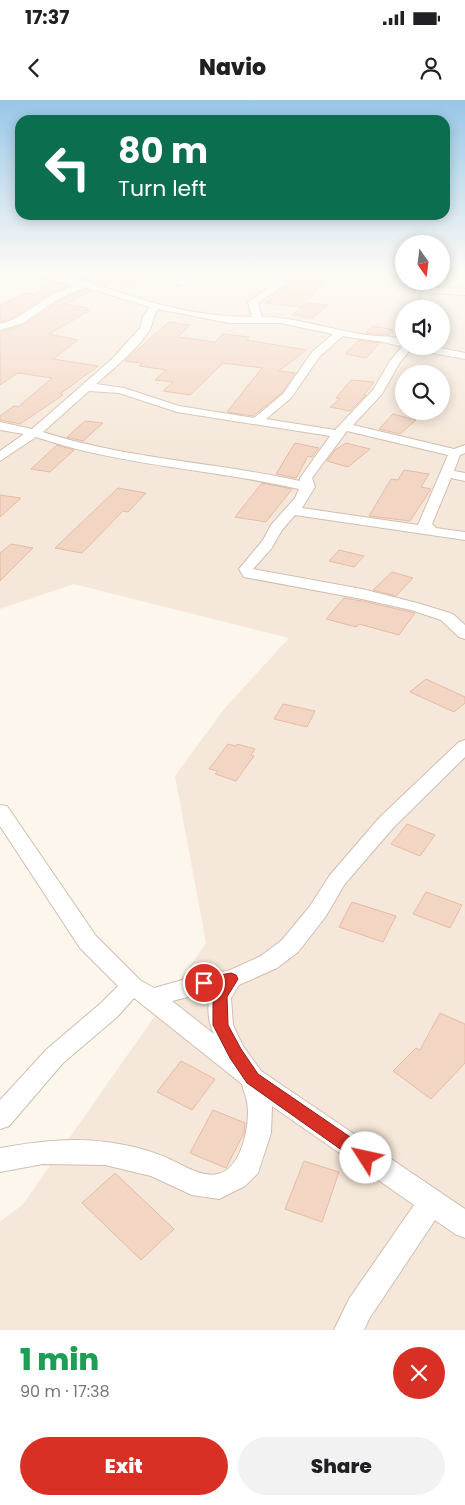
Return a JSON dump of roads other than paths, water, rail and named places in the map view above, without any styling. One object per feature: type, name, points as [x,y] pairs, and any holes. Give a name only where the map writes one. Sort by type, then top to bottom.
[{"type":"street","points":[[0,457],[17,443],[35,433],[87,387],[116,361],[146,327]]},
{"type":"street","points":[[315,327],[366,338],[395,341]]},
{"type":"street","points":[[257,421],[287,396],[316,354],[332,339],[342,333]]},
{"type":"street","points":[[391,339],[395,337]]},
{"type":"street","points":[[450,353],[465,356]]},
{"type":"street","points":[[400,355],[378,392],[342,430],[306,478],[308,487],[294,511],[276,528],[269,542],[252,559],[246,569],[249,574],[362,594],[416,607],[447,617],[465,634]]},
{"type":"street","points":[[87,387],[120,390],[177,409],[257,421],[342,430],[460,451],[446,473],[425,525],[431,530]]},
{"type":"street","points":[[0,426],[35,433],[101,452],[259,476],[308,487]]},
{"type":"street","points":[[446,473],[465,476]]},
{"type":"street","points":[[294,511],[465,536]]},
{"type":"street","points":[[0,1118],[55,1056],[109,1010],[142,992],[231,979],[269,962],[290,946],[318,911],[337,880],[386,823],[465,746]]},
{"type":"street","points":[[0,810],[88,942],[142,992],[252,1078],[431,1203],[465,1224]]},
{"type":"street","points":[[0,1160],[43,1152],[105,1153],[156,1165],[192,1182],[219,1186],[236,1178],[250,1165],[258,1133],[260,1103],[252,1078],[235,1053],[221,1025],[220,997],[231,979]]},
{"type":"street","points":[[349,1330],[359,1309],[431,1203]]}]
